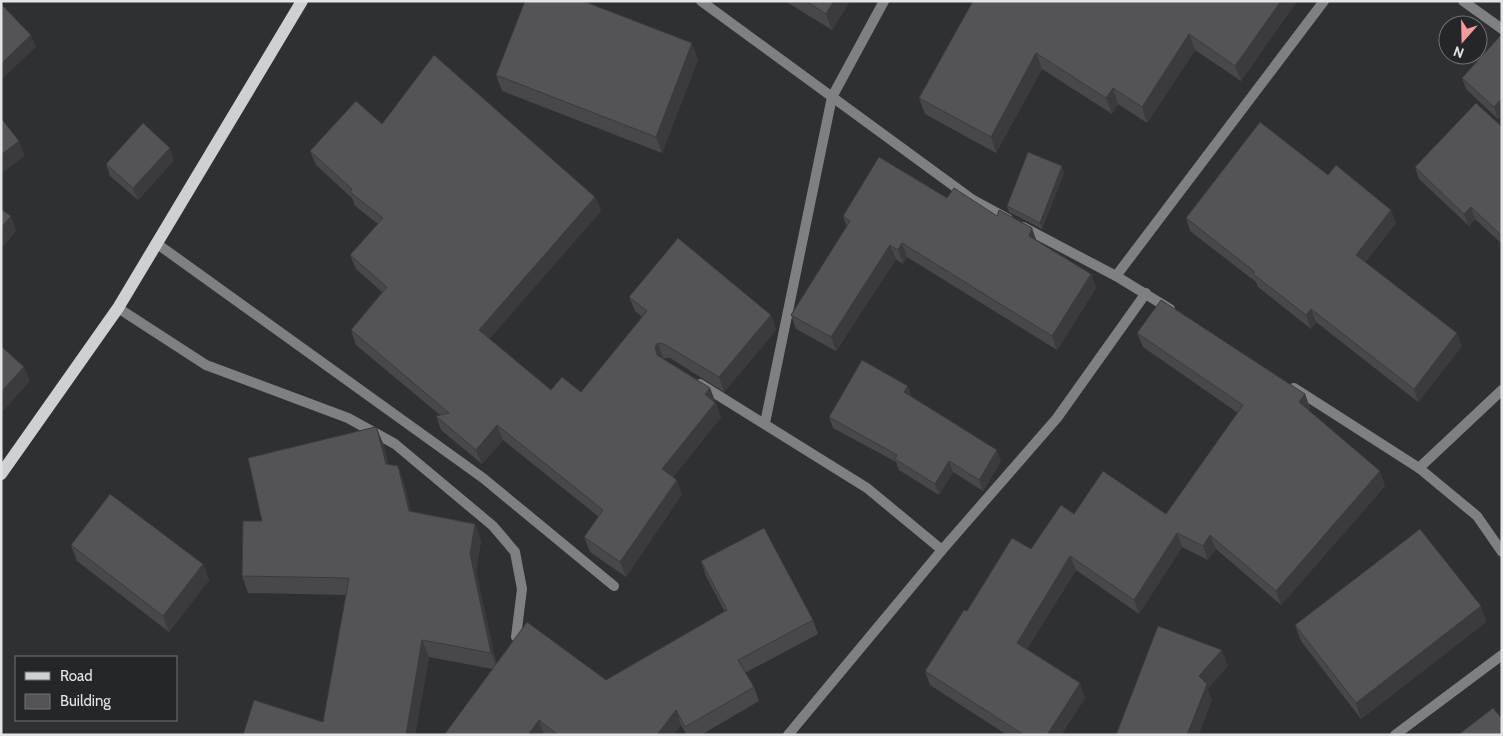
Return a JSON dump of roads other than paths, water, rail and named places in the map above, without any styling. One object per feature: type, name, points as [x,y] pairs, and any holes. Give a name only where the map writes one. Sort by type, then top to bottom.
[{"type":"main road","points":[[1,474],[118,308],[302,1]]},
{"type":"street","points":[[701,1],[973,200],[1116,276],[1178,314]]},
{"type":"street","points":[[765,423],[832,97],[884,1]]},
{"type":"street","points":[[1116,276],[1324,1]]},
{"type":"street","points":[[1462,1],[1502,29]]},
{"type":"street","points":[[156,243],[483,478],[614,586]]},
{"type":"street","points":[[788,735],[942,550],[1058,418],[1146,293]]},
{"type":"street","points":[[118,308],[206,364],[348,418],[395,444],[493,526],[515,552],[522,589],[516,637]]},
{"type":"street","points":[[691,379],[765,423],[867,488],[942,550]]},
{"type":"street","points":[[1282,380],[1419,468],[1477,516],[1502,552]]},
{"type":"street","points":[[1419,468],[1502,390]]},
{"type":"street","points":[[1396,735],[1502,655]]}]
